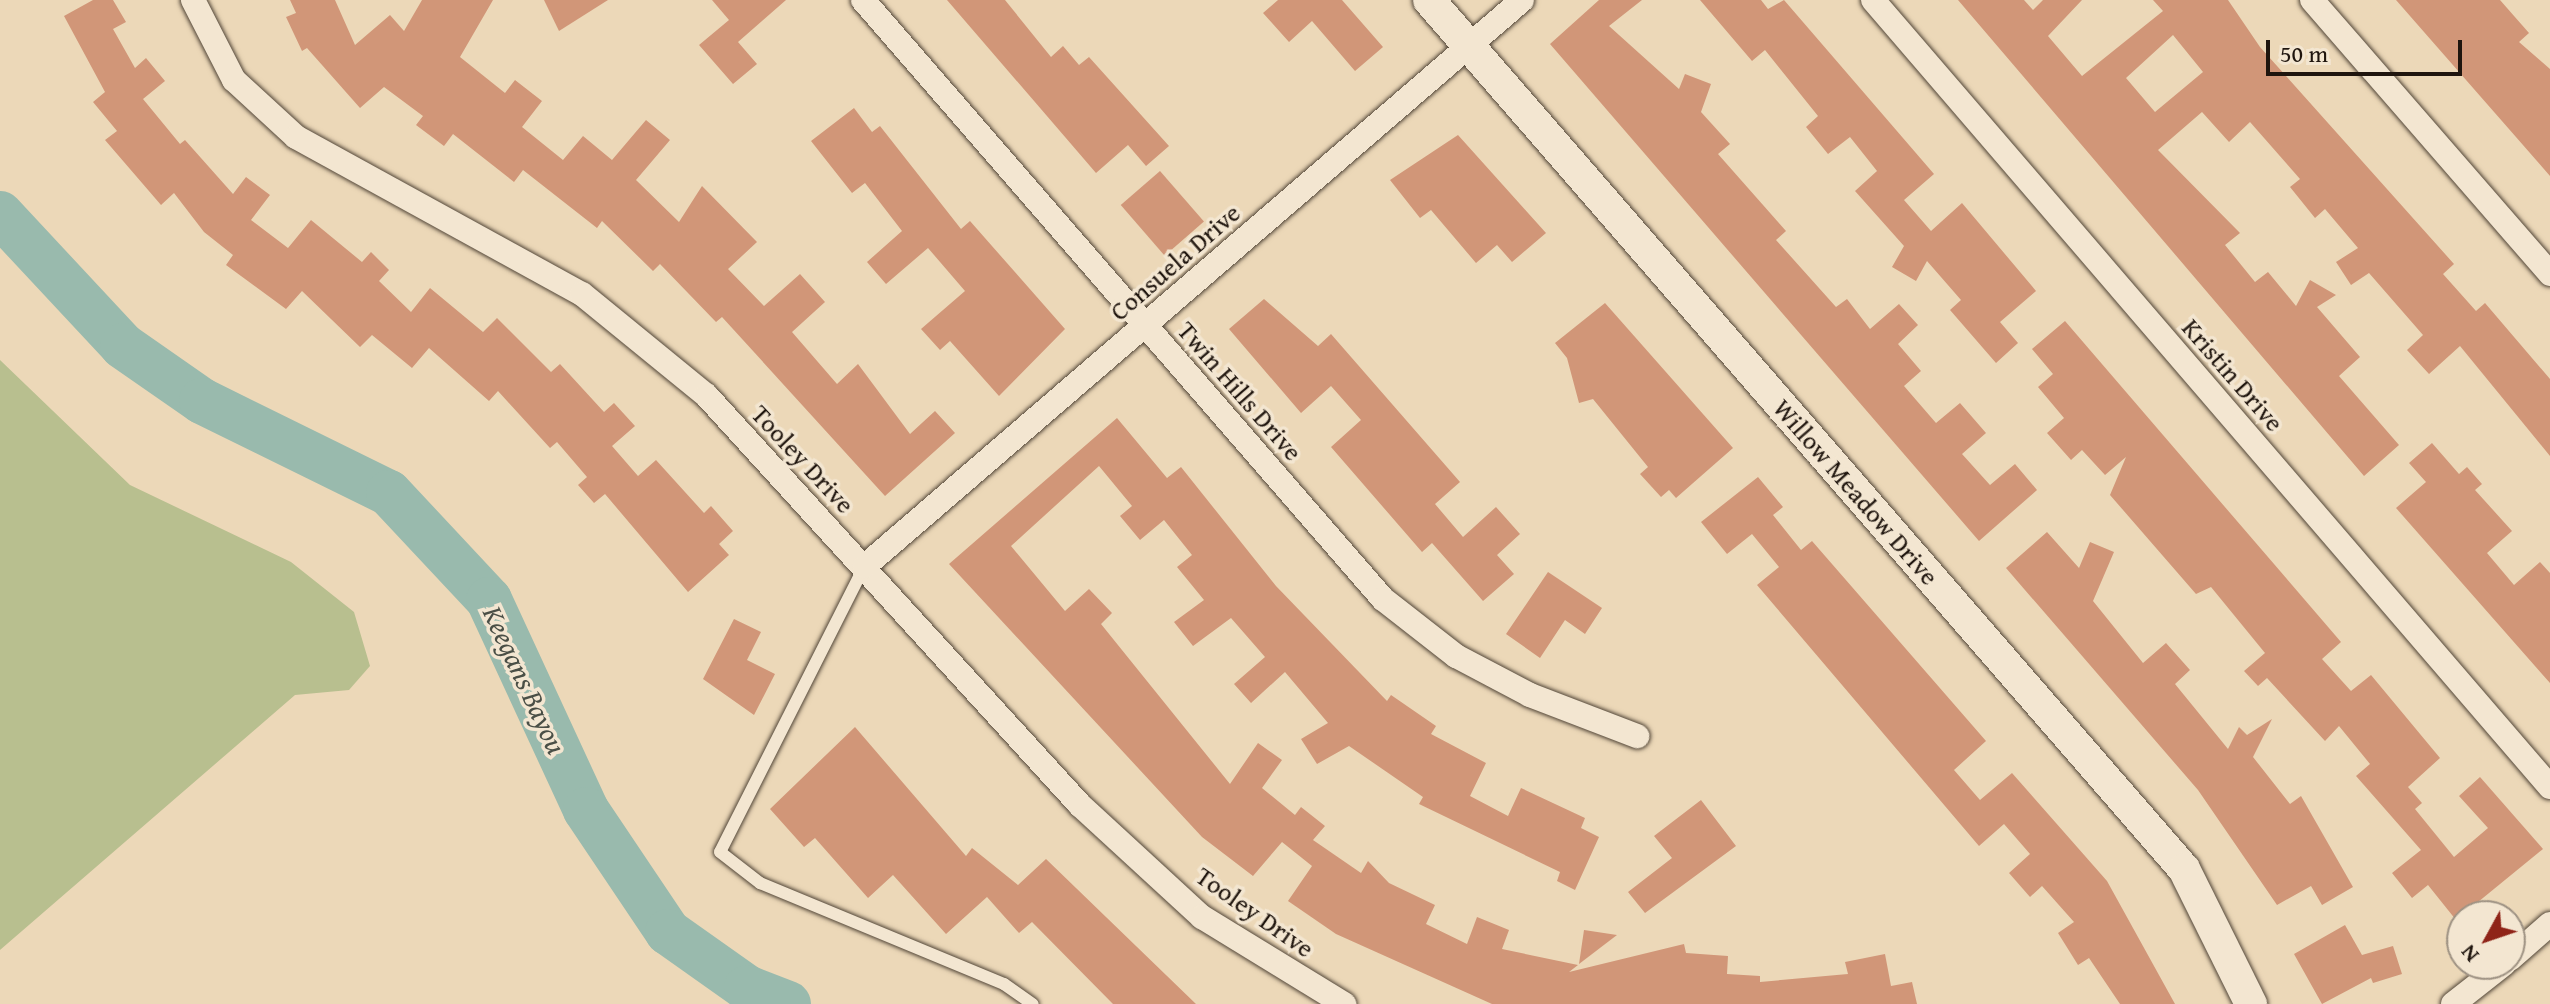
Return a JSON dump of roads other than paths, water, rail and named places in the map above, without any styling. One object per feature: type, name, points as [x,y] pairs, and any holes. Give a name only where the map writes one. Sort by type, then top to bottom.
[{"type":"street","name":"Tooley Drive","points":[[193,0],[234,80],[296,137],[582,294],[706,395],[1080,805],[1180,896],[1344,1004]]},
{"type":"street","name":"Twin Hills Drive","points":[[863,0],[1383,599],[1468,662],[1637,736]]},
{"type":"street","name":"Willow Meadow Drive","points":[[1429,0],[2184,869],[2251,1004]]},
{"type":"street","name":"Consuela Drive","points":[[865,566],[1522,0]]},
{"type":"street","name":"Kristin Drive","points":[[1873,0],[2550,787]]},
{"type":"street","points":[[2312,0],[2550,274]]},
{"type":"street","points":[[2526,945],[2550,924]]},
{"type":"street","points":[[2453,1004],[2484,980]]},
{"type":"lane","points":[[865,566],[720,852],[760,883],[1004,984],[1033,1004]]},
{"type":"waterway","name":"Keegans Bayou","points":[[0,214],[123,346],[202,401],[389,493],[489,600],[586,810],[668,932],[747,988],[788,1004]]}]
